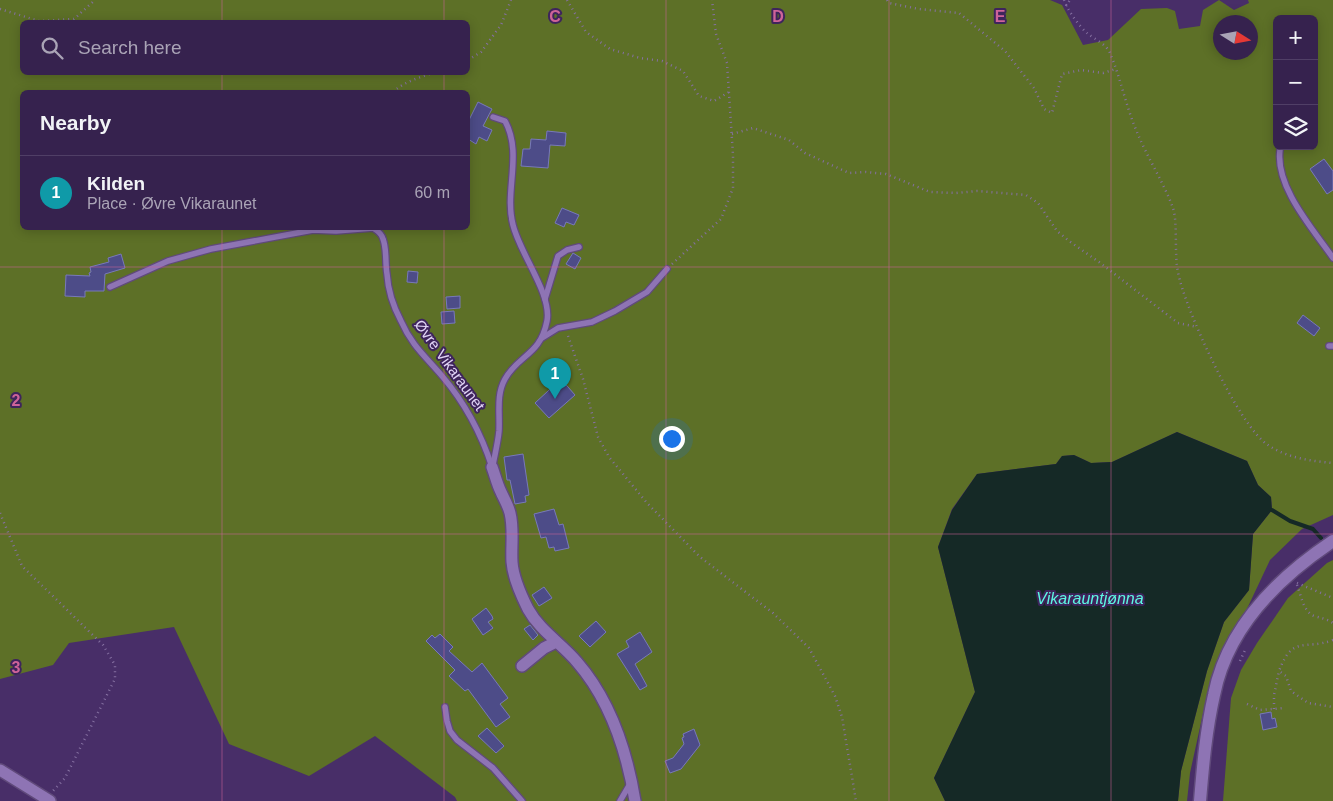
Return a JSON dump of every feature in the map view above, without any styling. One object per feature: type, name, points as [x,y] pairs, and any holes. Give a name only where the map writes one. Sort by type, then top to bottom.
[{"type":"main road","points":[[1200,801],[1214,693],[1232,646],[1243,626],[1283,579],[1310,556],[1333,541]]},
{"type":"street","name":"Øvre Vikaraunet","points":[[492,467],[510,512],[512,522],[512,565],[520,593],[539,625],[576,660],[596,687],[615,728],[625,756],[635,801]]},
{"type":"street","points":[[522,666],[544,648],[556,642]]},
{"type":"street","points":[[0,770],[48,800]]},
{"type":"lane","name":"Øvre Vikaraunet","points":[[492,467],[499,432],[498,410],[502,388],[511,371],[536,348],[542,338],[547,320],[545,299],[519,246],[509,210],[514,163],[509,128],[505,121],[493,117]]},
{"type":"lane","points":[[1280,150],[1280,164],[1287,189],[1333,258]]},
{"type":"lane","name":"Øvre Vikaraunet","points":[[110,287],[168,261],[211,249],[308,230]]},
{"type":"lane","name":"Øvre Vikaraunet","points":[[330,230],[348,230]]},
{"type":"lane","name":"Øvre Vikaraunet","points":[[378,230],[384,241],[392,300],[402,324],[416,349],[442,376],[461,400],[478,432],[492,467]]},
{"type":"lane","name":"Øvre Vikaraunet","points":[[545,299],[558,256],[567,250],[579,247]]},
{"type":"lane","name":"Øvre Vikaraunet","points":[[542,338],[564,326],[592,322],[622,307],[647,292],[667,269]]},
{"type":"lane","points":[[445,707],[450,731],[457,740],[493,768],[522,801]]},
{"type":"lane","points":[[620,801],[631,782]]},
{"type":"path","points":[[56,20],[74,19],[95,0]]},
{"type":"path","points":[[470,59],[481,52],[501,25],[511,0]]},
{"type":"path","points":[[567,0],[586,32],[610,49],[640,58],[662,61],[682,70],[699,96],[714,101],[730,92]]},
{"type":"path","points":[[667,269],[721,219],[733,188],[730,92],[727,63],[716,34],[712,0]]},
{"type":"path","points":[[887,0],[889,3],[919,9],[959,13],[1005,51],[1034,88],[1044,109],[1052,113],[1062,74],[1081,70],[1103,73],[1116,69]]},
{"type":"path","points":[[1064,0],[1066,6],[1086,32],[1109,50],[1136,131],[1173,209],[1177,271],[1183,293],[1229,393],[1248,425],[1267,445],[1292,457],[1333,462]]},
{"type":"path","points":[[1066,6],[1070,0]]},
{"type":"path","points":[[0,9],[36,20]]},
{"type":"path","points":[[395,90],[425,75]]},
{"type":"path","points":[[732,134],[754,128],[789,140],[805,153],[849,172],[886,174],[930,192],[956,193],[977,191],[1026,195],[1038,204],[1057,230],[1069,241],[1178,322],[1198,328]]},
{"type":"path","points":[[564,326],[583,379],[598,437],[608,457],[654,510],[700,557],[773,613],[809,648],[835,696],[842,717],[856,801]]},
{"type":"path","points":[[0,514],[22,566],[103,645],[114,665],[115,679],[65,778],[48,800]]},
{"type":"path","points":[[1291,589],[1303,578]]},
{"type":"path","points":[[1297,583],[1333,598]]},
{"type":"path","points":[[1297,583],[1305,608],[1312,615],[1330,620],[1333,623]]},
{"type":"path","points":[[1274,710],[1274,695],[1284,657],[1291,649],[1333,640]]},
{"type":"path","points":[[1236,668],[1247,647]]},
{"type":"path","points":[[1279,672],[1286,676],[1291,691],[1308,704],[1333,707]]},
{"type":"path","points":[[1247,704],[1260,710],[1286,708]]},
{"type":"green space","points":[[0,0],[1050,0],[1062,5],[1083,45],[1108,40],[1141,9],[1167,8],[1175,11],[1179,29],[1200,26],[1203,10],[1219,0],[1234,10],[1249,3],[1248,0],[1333,0],[1333,515],[1302,529],[1270,560],[1245,613],[1225,645],[1209,686],[1190,773],[1187,801],[1178,801],[1181,771],[1207,671],[1224,622],[1249,590],[1253,534],[1272,510],[1271,497],[1258,485],[1247,461],[1177,432],[1112,462],[1091,463],[1074,455],[1062,456],[1056,464],[977,474],[952,509],[938,547],[975,692],[934,778],[945,801],[457,801],[455,797],[375,736],[309,776],[229,744],[174,627],[69,643],[53,665],[0,679]]},
{"type":"green space","points":[[1333,560],[1333,801],[1223,801],[1231,698],[1241,670],[1288,598],[1327,563]]},
{"type":"water","name":"Vikarauntjønna","points":[[1177,432],[1247,461],[1258,485],[1271,497],[1272,510],[1253,534],[1249,590],[1224,622],[1207,671],[1181,771],[1178,801],[945,801],[934,778],[975,692],[938,547],[952,510],[977,474],[1056,464],[1062,456],[1074,455],[1091,463],[1112,462]]},
{"type":"building","points":[[478,102],[492,109],[483,126],[492,130],[487,141],[479,137],[476,144],[470,140],[470,118]]},
{"type":"building","points":[[547,131],[566,133],[565,146],[550,145],[548,168],[521,166],[523,149],[530,149],[531,139],[546,140]]},
{"type":"building","points":[[1324,159],[1333,171],[1333,190],[1327,194],[1310,169]]},
{"type":"building","points":[[562,208],[579,215],[574,225],[566,222],[564,227],[555,223]]},
{"type":"building","points":[[573,253],[581,258],[575,269],[566,264]]},
{"type":"building","points":[[121,254],[125,268],[105,274],[104,291],[85,291],[85,297],[65,296],[66,275],[90,276],[90,267],[109,262],[108,258]]},
{"type":"building","points":[[408,271],[418,272],[417,283],[407,282]]},
{"type":"building","points":[[460,296],[460,308],[447,309],[446,297]]},
{"type":"building","points":[[454,311],[455,323],[442,324],[441,312]]},
{"type":"building","points":[[1303,315],[1320,328],[1314,336],[1297,323]]},
{"type":"building","points":[[561,379],[575,395],[549,418],[535,403]]},
{"type":"building","points":[[523,454],[529,495],[525,496],[526,502],[515,504],[510,480],[507,480],[504,457]]},
{"type":"building","points":[[554,509],[559,525],[563,524],[569,548],[555,551],[554,547],[549,548],[546,537],[541,538],[534,514]]},
{"type":"building","points":[[544,587],[552,598],[539,606],[532,595]]},
{"type":"building","points":[[486,608],[492,616],[493,619],[488,622],[493,628],[483,635],[472,619]]},
{"type":"building","points":[[596,621],[606,632],[590,647],[579,636]]},
{"type":"building","points":[[530,625],[538,635],[533,640],[524,629]]},
{"type":"building","points":[[640,632],[652,652],[635,664],[647,686],[640,690],[617,654],[629,647],[626,641]]},
{"type":"building","points":[[440,634],[453,647],[449,651],[472,672],[482,663],[508,698],[500,704],[510,717],[496,727],[468,689],[465,691],[449,676],[455,670],[426,641],[432,635],[435,638]]},
{"type":"building","points":[[1271,712],[1272,719],[1275,718],[1277,727],[1263,730],[1260,714]]},
{"type":"building","points":[[487,728],[504,746],[496,753],[478,736]]},
{"type":"building","points":[[694,729],[700,745],[681,769],[670,773],[665,761],[673,758],[684,744],[683,734]]},
{"type":"waterway","points":[[1272,510],[1290,521],[1313,529],[1321,538]]},
{"type":"place","name":"Kilden","points":[[555,399]]}]
